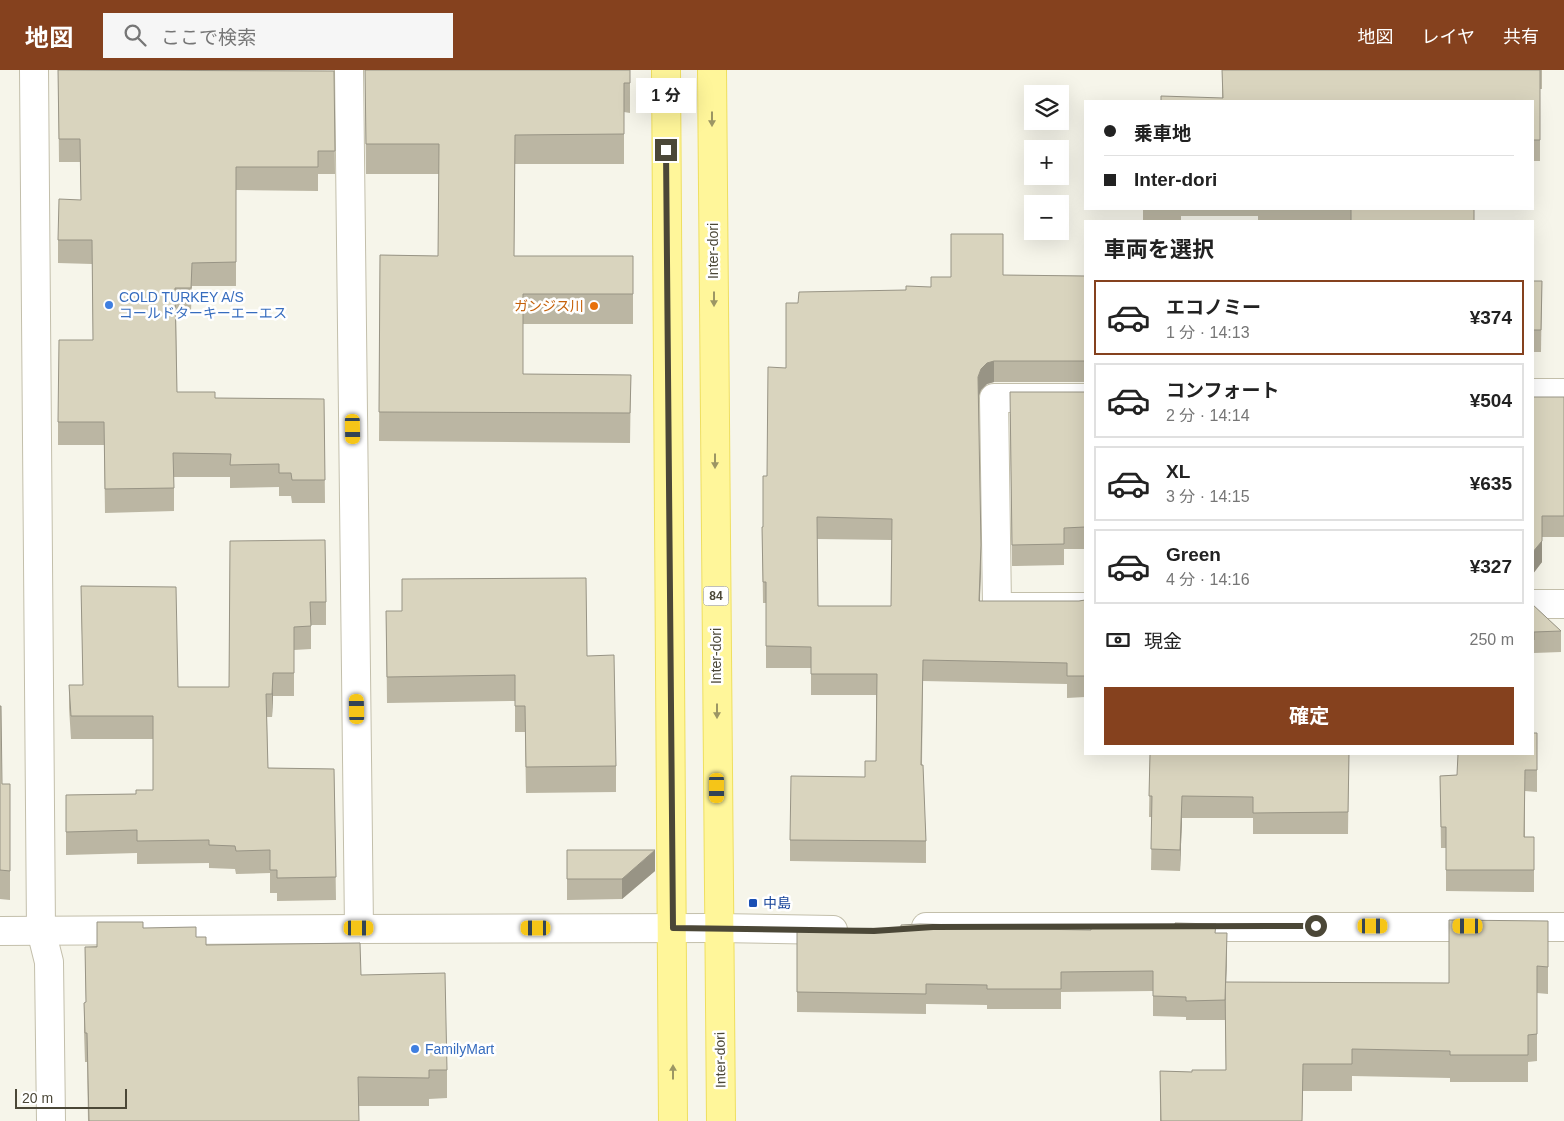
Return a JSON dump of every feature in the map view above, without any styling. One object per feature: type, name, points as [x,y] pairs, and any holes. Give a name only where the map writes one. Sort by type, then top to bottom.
[{"type":"main road","points":[[666,70],[673,1121]]},
{"type":"main road","name":"Inter-dori","points":[[712,70],[721,1121]]},
{"type":"street","points":[[34,70],[41,930],[49,962],[51,1121]]},
{"type":"street","points":[[349,70],[359,928]]},
{"type":"street","points":[[1534,393],[1564,393]]},
{"type":"street","points":[[1084,398],[994,398],[997,607],[1084,606]]},
{"type":"street","points":[[1534,604],[1564,604]]},
{"type":"street","points":[[903,929],[933,927],[1124,926],[1564,927]]},
{"type":"street","points":[[0,931],[359,928],[854,930]]},
{"type":"building","points":[[58,70],[334,71],[335,151],[318,151],[318,167],[236,167],[236,262],[192,263],[191,288],[175,288],[177,392],[215,392],[215,398],[324,399],[325,480],[292,480],[291,473],[279,473],[279,464],[230,465],[231,454],[173,453],[174,488],[105,489],[104,422],[58,422],[59,340],[93,340],[92,240],[58,240],[59,199],[81,200],[80,139],[59,139]]},
{"type":"building","points":[[365,70],[630,70],[630,83],[624,83],[624,134],[515,135],[514,256],[633,256],[633,294],[523,294],[523,374],[631,375],[630,413],[379,412],[380,255],[438,256],[439,144],[366,144]]},
{"type":"building","points":[[1222,70],[1540,70],[1540,140],[1534,140],[1534,100],[1161,100],[1161,96],[1223,98]]},
{"type":"building","points":[[1351,210],[1474,210],[1474,220],[1351,220]]},
{"type":"building","points":[[951,234],[1003,234],[1003,275],[1084,276],[1084,361],[994,361],[987,363],[981,369],[978,377],[981,545],[979,601],[1084,600],[1084,676],[1067,676],[1067,663],[923,660],[921,765],[923,765],[926,841],[790,840],[791,776],[865,777],[865,761],[876,761],[877,674],[811,674],[811,647],[766,646],[766,582],[763,582],[762,527],[763,476],[767,476],[768,367],[786,368],[786,303],[798,303],[799,292],[906,290],[906,286],[931,287],[931,277],[951,277]],"holes":[[[817,517],[892,519],[891,606],[818,606]]]},
{"type":"building","points":[[1534,281],[1542,281],[1541,330],[1534,330]]},
{"type":"building","points":[[1010,392],[1084,392],[1084,527],[1064,528],[1064,544],[1012,545]]},
{"type":"building","points":[[1534,397],[1564,397],[1564,516],[1542,516],[1542,541],[1534,551]]},
{"type":"building","points":[[325,540],[326,602],[310,602],[311,626],[294,627],[294,673],[273,673],[272,694],[266,694],[268,768],[334,769],[336,877],[277,878],[277,870],[270,870],[270,850],[236,851],[235,846],[209,845],[209,840],[137,841],[137,830],[66,832],[66,795],[136,794],[136,790],[153,790],[153,716],[71,716],[69,685],[83,685],[81,586],[176,587],[178,687],[229,687],[230,541]]},
{"type":"building","points":[[586,578],[587,656],[614,655],[616,766],[526,767],[525,706],[515,706],[515,675],[387,677],[386,611],[402,611],[402,579]]},
{"type":"building","points":[[1534,606],[1561,631],[1534,632]]},
{"type":"building","points":[[0,706],[2,784],[10,784],[10,871],[0,870]]},
{"type":"building","points":[[1534,733],[1537,733],[1537,770],[1525,770],[1524,837],[1534,837],[1534,870],[1446,870],[1446,827],[1441,827],[1440,776],[1457,775],[1458,755],[1534,755]]},
{"type":"building","points":[[1150,755],[1349,755],[1348,812],[1253,813],[1253,797],[1182,796],[1180,850],[1151,849],[1152,796],[1149,796]]},
{"type":"building","points":[[567,850],[655,850],[622,879],[567,879]]},
{"type":"building","points":[[1449,920],[1548,921],[1548,967],[1537,966],[1537,1034],[1528,1035],[1528,1055],[1450,1055],[1450,1051],[1352,1049],[1352,1064],[1303,1064],[1302,1121],[1161,1121],[1160,1071],[1226,1070],[1225,982],[1449,983]]},
{"type":"building","points":[[97,922],[143,922],[143,928],[196,927],[196,937],[206,937],[206,945],[360,943],[361,975],[445,973],[447,1070],[429,1070],[429,1078],[358,1077],[359,1121],[89,1121],[87,1033],[85,1033],[84,1003],[86,1002],[85,947],[97,947]]},
{"type":"building","points":[[1175,923],[1216,924],[1215,933],[1227,933],[1225,1000],[1186,1001],[1186,997],[1153,996],[1153,971],[1061,972],[1061,989],[987,989],[987,985],[926,984],[926,994],[797,992],[797,929],[901,928],[901,925],[920,924],[964,925],[964,928],[1091,930],[1091,926],[1175,925]]},
{"type":"place","name":"COLD TURKEY A/S コールドターキーエーエス","points":[[109,305]]},
{"type":"place","name":"ガンジス川","points":[[594,306]]},
{"type":"place","name":"中島","points":[[753,903]]},
{"type":"place","name":"FamilyMart","points":[[415,1049]]},
{"type":"route","points":[[666,150],[673,928],[874,931],[933,927],[1316,926]]}]
